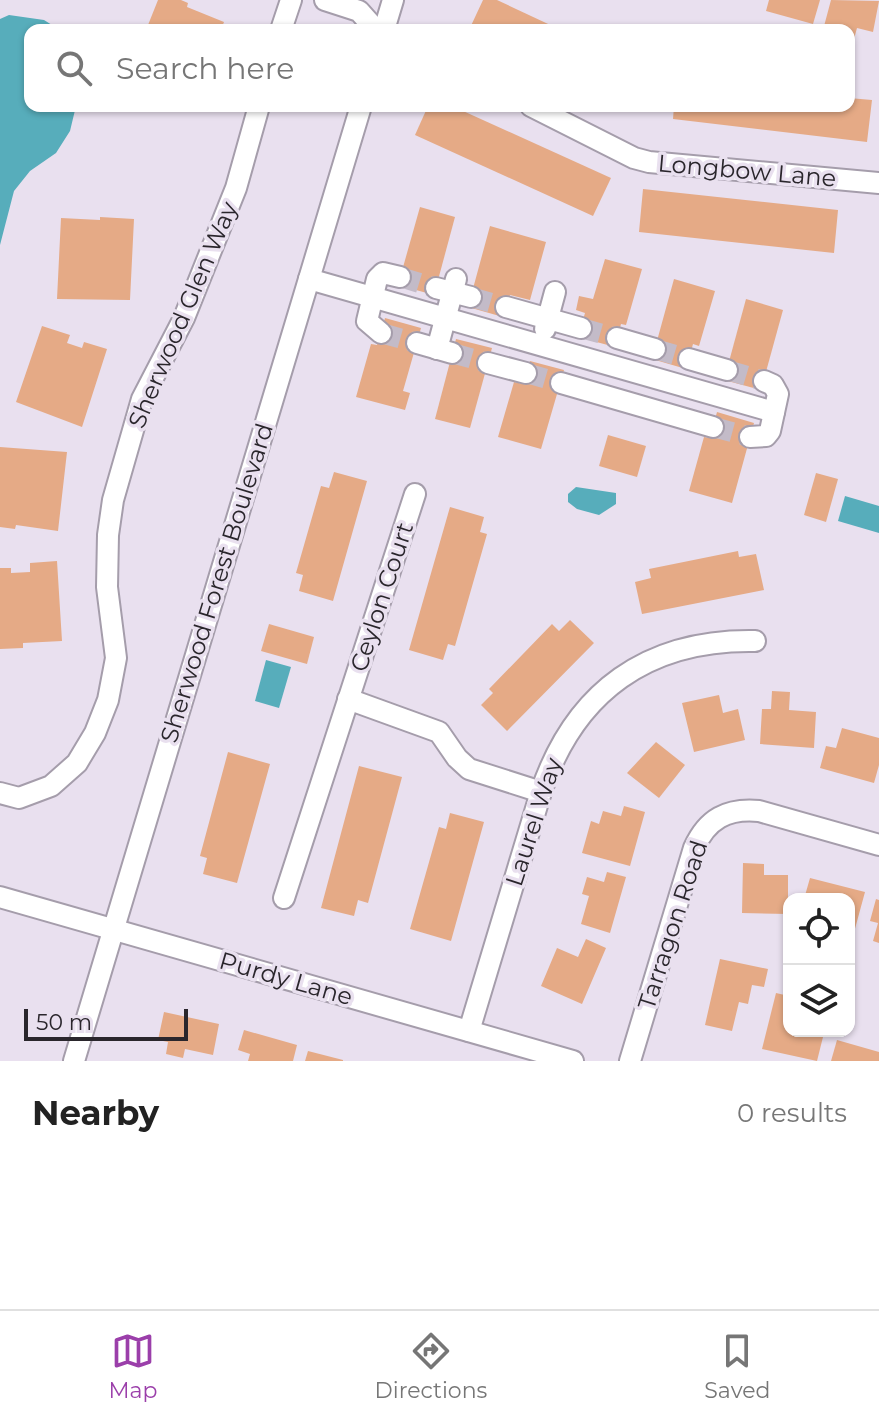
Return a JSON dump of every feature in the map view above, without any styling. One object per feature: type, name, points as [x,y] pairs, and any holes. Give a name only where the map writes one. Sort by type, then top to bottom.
[{"type":"street","points":[[288,24],[291,0]]},
{"type":"street","points":[[325,0],[359,11],[371,24]]},
{"type":"street","points":[[386,24],[393,0]]},
{"type":"street","name":"Sherwood Glen Way","points":[[0,793],[19,798],[51,786],[77,763],[95,733],[108,700],[116,658],[107,587],[108,535],[113,500],[142,399],[196,289],[236,188],[257,112]]},
{"type":"street","name":"Sherwood Forest Boulevard","points":[[74,1061],[359,112]]},
{"type":"street","name":"Longbow Lane","points":[[543,112],[634,158],[649,162],[879,183]]},
{"type":"street","points":[[381,333],[367,321],[377,279],[383,273],[400,277]]},
{"type":"street","points":[[309,279],[774,412]]},
{"type":"street","points":[[417,343],[445,351],[446,318],[454,289]]},
{"type":"street","points":[[540,344],[555,292]]},
{"type":"street","points":[[506,307],[581,328]]},
{"type":"street","points":[[488,363],[518,371],[518,338]]},
{"type":"street","points":[[628,370],[636,341]]},
{"type":"street","points":[[681,418],[708,362]]},
{"type":"street","points":[[594,393],[603,363]]},
{"type":"street","points":[[750,437],[766,436],[770,431],[778,394],[773,385],[764,381]]},
{"type":"street","points":[[561,383],[713,427]]},
{"type":"street","name":"Ceylon Court","points":[[284,898],[415,494]]},
{"type":"street","name":"Laurel Way","points":[[469,1031],[541,792],[551,762],[566,734],[596,697],[621,676],[649,660],[695,645],[755,641]]},
{"type":"street","name":"Ceylon Court","points":[[348,699],[439,732],[469,769],[541,792]]},
{"type":"street","name":"Tarragon Road","points":[[630,1061],[694,848],[701,833],[712,821],[734,811],[759,811],[879,845]]},
{"type":"street","name":"Purdy Lane","points":[[0,897],[573,1061]]},
{"type":"water","points":[[9,15],[44,20],[50,24],[24,24],[24,112],[75,112],[70,131],[56,153],[30,171],[14,191],[0,245],[0,19]]},
{"type":"water","points":[[576,487],[616,493],[616,504],[599,515],[577,509],[568,502],[568,494]]},
{"type":"water","points":[[845,496],[879,506],[879,533],[838,521]]},
{"type":"water","points":[[266,660],[291,667],[279,708],[255,701]]},
{"type":"building","points":[[158,0],[181,0],[188,3],[187,7],[224,22],[223,24],[148,24]]},
{"type":"building","points":[[483,0],[497,0],[548,24],[472,24]]},
{"type":"building","points":[[769,0],[820,0],[813,24],[766,11]]},
{"type":"building","points":[[831,0],[879,1],[873,32],[857,28],[855,35],[855,24],[825,24]]},
{"type":"building","points":[[855,99],[872,100],[867,142],[673,119],[674,112],[855,112]]},
{"type":"building","points":[[425,112],[465,112],[611,178],[593,216],[415,135]]},
{"type":"building","points":[[643,189],[838,210],[834,253],[639,232]]},
{"type":"building","points":[[420,207],[455,217],[434,295],[398,285]]},
{"type":"building","points":[[100,217],[134,219],[130,300],[57,299],[61,218],[100,220]]},
{"type":"building","points":[[490,226],[546,242],[530,300],[510,295],[503,317],[468,307]]},
{"type":"building","points":[[605,259],[642,269],[626,325],[621,324],[615,347],[578,337],[585,313],[576,310],[579,296],[593,299]]},
{"type":"building","points":[[674,279],[715,291],[699,346],[693,344],[686,369],[652,359]]},
{"type":"building","points":[[746,299],[783,310],[761,390],[724,380]]},
{"type":"building","points":[[385,318],[421,328],[403,391],[410,393],[405,410],[356,397],[371,344],[377,345]]},
{"type":"building","points":[[42,326],[70,335],[67,343],[82,348],[84,342],[107,349],[82,427],[16,402]]},
{"type":"building","points":[[456,339],[492,348],[470,428],[435,419]]},
{"type":"building","points":[[530,361],[564,370],[541,449],[498,437],[514,382],[523,384]]},
{"type":"building","points":[[717,412],[754,423],[732,503],[689,491],[704,437],[710,438]]},
{"type":"building","points":[[608,435],[646,446],[637,477],[599,466]]},
{"type":"building","points":[[0,447],[67,452],[58,531],[16,525],[15,529],[0,527]]},
{"type":"building","points":[[334,472],[367,481],[333,601],[299,591],[303,575],[296,573],[321,486],[329,488]]},
{"type":"building","points":[[816,473],[838,479],[826,522],[804,515]]},
{"type":"building","points":[[450,507],[484,517],[480,532],[487,534],[455,646],[448,644],[443,660],[409,650]]},
{"type":"building","points":[[738,551],[739,557],[756,554],[764,590],[642,614],[635,582],[651,578],[649,569]]},
{"type":"building","points":[[57,561],[62,641],[23,643],[23,648],[0,649],[0,568],[11,568],[11,573],[30,572],[30,563]]},
{"type":"building","points":[[570,620],[594,643],[507,731],[481,705],[493,693],[489,689],[552,624],[559,631]]},
{"type":"building","points":[[269,624],[314,637],[307,664],[261,651]]},
{"type":"building","points":[[772,691],[790,692],[789,710],[816,712],[814,748],[760,744],[762,709],[771,709]]},
{"type":"building","points":[[719,695],[723,713],[738,709],[745,740],[694,752],[682,703]]},
{"type":"building","points":[[842,728],[879,738],[879,765],[874,783],[820,768],[826,746],[836,748]]},
{"type":"building","points":[[656,742],[685,765],[659,798],[627,773]]},
{"type":"building","points":[[228,752],[270,764],[237,883],[203,874],[207,858],[200,856]]},
{"type":"building","points":[[359,766],[402,777],[368,903],[358,900],[354,916],[321,908]]},
{"type":"building","points":[[624,806],[645,812],[630,866],[582,853],[591,821],[599,824],[603,811],[621,816]]},
{"type":"building","points":[[450,813],[484,822],[451,941],[410,929],[439,827],[446,829]]},
{"type":"building","points":[[743,863],[764,864],[764,875],[788,875],[788,893],[783,893],[783,914],[742,913]]},
{"type":"building","points":[[607,872],[626,877],[610,933],[581,924],[589,896],[582,894],[587,877],[604,882]]},
{"type":"building","points":[[810,878],[865,892],[855,929],[855,893],[806,893]]},
{"type":"building","points":[[876,899],[879,900],[879,943],[873,941],[878,923],[870,921]]},
{"type":"building","points":[[586,939],[606,948],[582,1004],[541,986],[557,948],[578,957]]},
{"type":"building","points":[[720,959],[768,969],[764,987],[752,985],[748,1004],[739,1002],[732,1031],[705,1025]]},
{"type":"building","points":[[776,993],[783,995],[783,1037],[823,1037],[817,1061],[762,1049]]},
{"type":"building","points":[[164,1012],[219,1024],[213,1055],[185,1049],[183,1058],[166,1054],[168,1042],[158,1040]]},
{"type":"building","points":[[244,1030],[297,1045],[293,1061],[248,1061],[250,1054],[238,1050]]},
{"type":"building","points":[[837,1040],[879,1052],[879,1061],[831,1061]]},
{"type":"building","points":[[308,1051],[343,1060],[343,1061],[305,1061]]},
{"type":"tunnel","points":[[400,277],[436,288]]},
{"type":"tunnel","points":[[471,297],[506,307]]},
{"type":"tunnel","points":[[581,328],[617,338]]},
{"type":"tunnel","points":[[381,333],[417,343]]},
{"type":"tunnel","points":[[655,349],[689,359]]},
{"type":"tunnel","points":[[452,353],[488,363]]},
{"type":"tunnel","points":[[727,370],[764,381]]},
{"type":"tunnel","points":[[526,373],[561,383]]},
{"type":"tunnel","points":[[713,427],[750,437]]}]
